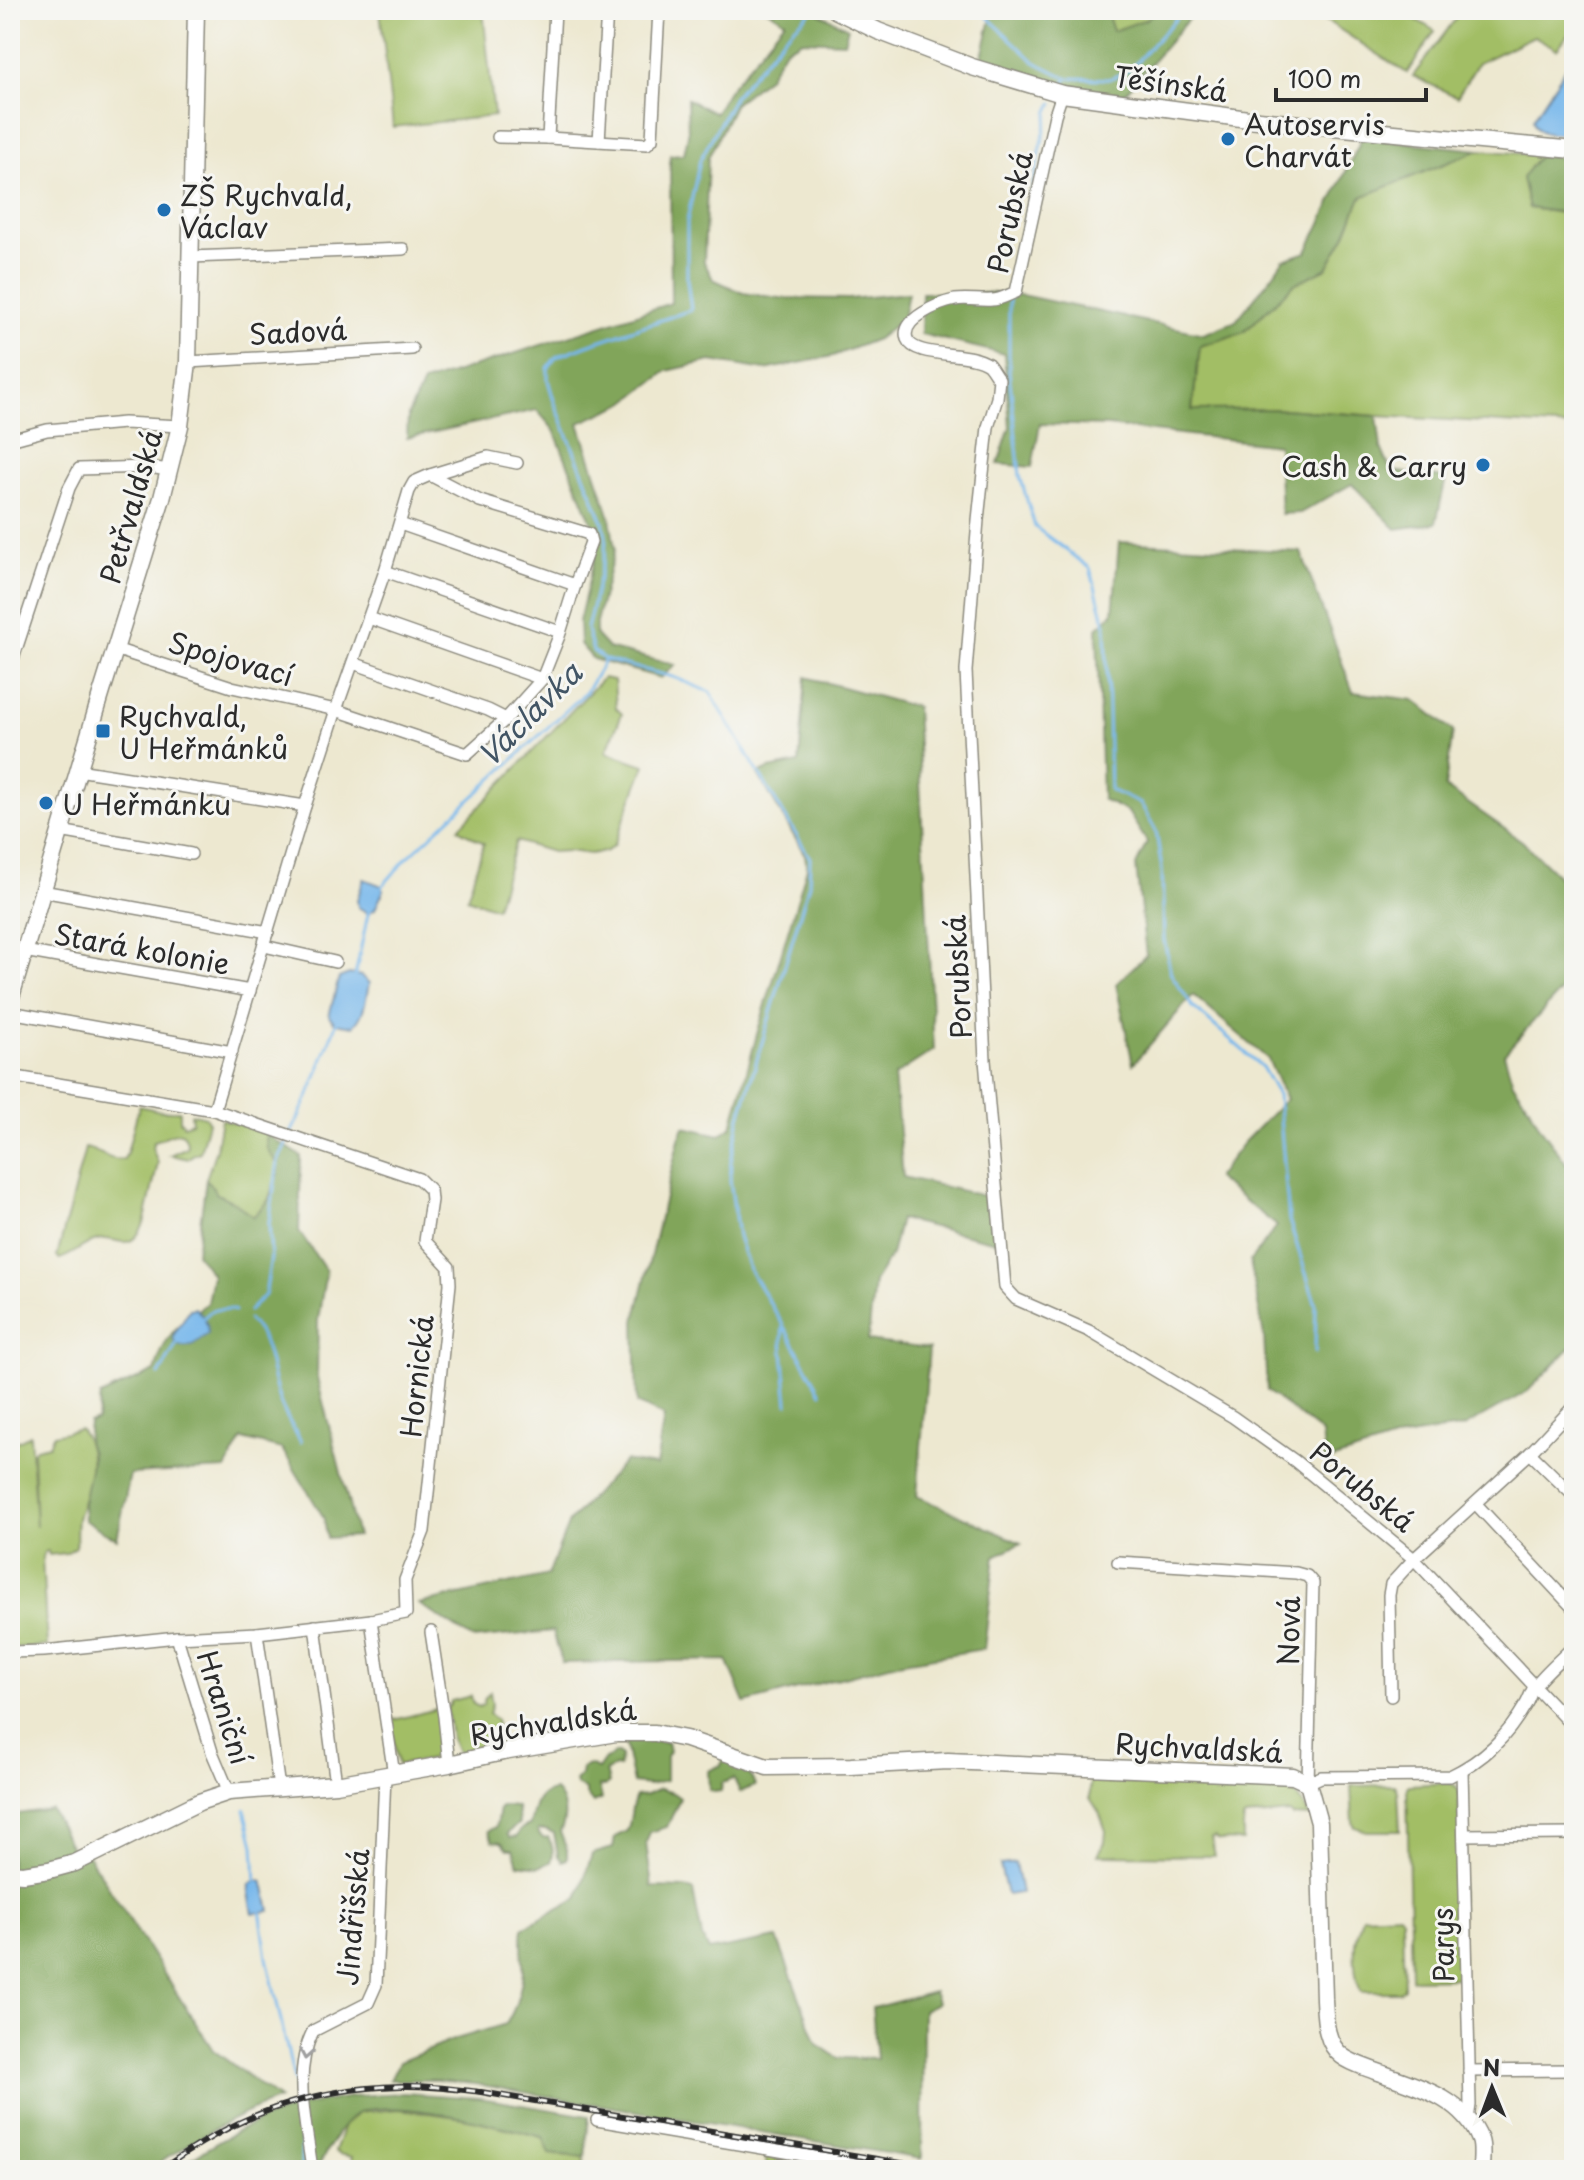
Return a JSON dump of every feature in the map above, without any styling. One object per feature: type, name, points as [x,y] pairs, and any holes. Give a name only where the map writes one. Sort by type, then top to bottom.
[{"type":"street","name":"Petřvaldská","points":[[10,1000],[180,426],[188,362],[196,10]]},
{"type":"street","points":[[548,138],[555,10]]},
{"type":"street","points":[[599,141],[607,10]]},
{"type":"street","points":[[498,137],[647,144],[652,139],[659,10]]},
{"type":"street","name":"Těšínská","points":[[835,10],[931,52],[1055,92],[1248,119],[1574,150]]},
{"type":"street","name":"Porubská","points":[[1055,92],[1055,115],[1016,292],[996,300],[954,300],[917,315],[907,327],[907,338],[913,347],[978,360],[989,365],[999,379],[986,443],[966,671],[985,1060],[1005,1287],[1016,1299],[1089,1331],[1233,1417],[1295,1461],[1414,1559],[1574,1728]]},
{"type":"street","points":[[190,257],[403,249]]},
{"type":"street","name":"Sadová","points":[[188,362],[412,349]]},
{"type":"street","points":[[10,440],[47,430],[124,423],[180,426]]},
{"type":"street","points":[[214,1110],[305,806],[409,491],[414,482],[430,475],[488,457],[517,463]]},
{"type":"street","points":[[10,668],[69,488],[79,469],[148,467],[169,470]]},
{"type":"street","points":[[353,663],[506,719],[542,679],[591,542],[589,534],[480,501],[430,475]]},
{"type":"street","points":[[400,524],[575,585]]},
{"type":"street","points":[[385,571],[560,632]]},
{"type":"street","points":[[369,618],[542,679]]},
{"type":"street","name":"Spojovací","points":[[115,649],[232,687],[336,710],[467,754],[506,719]]},
{"type":"street","points":[[78,770],[305,806]]},
{"type":"street","points":[[60,831],[191,854]]},
{"type":"street","name":"Stará kolonie","points":[[42,891],[268,932]]},
{"type":"street","points":[[264,946],[335,962]]},
{"type":"street","name":"Stará kolonie","points":[[24,951],[250,991]]},
{"type":"street","points":[[10,1012],[232,1052]]},
{"type":"street","name":"Hornická","points":[[10,1076],[214,1110],[419,1179],[430,1190],[431,1200],[425,1241],[449,1267],[450,1284],[424,1531],[405,1580],[406,1613],[257,1633],[10,1652]]},
{"type":"street","points":[[1391,1696],[1391,1584],[1414,1559],[1530,1453],[1574,1406]]},
{"type":"street","points":[[1530,1453],[1574,1495]]},
{"type":"street","points":[[1476,1504],[1574,1609]]},
{"type":"street","name":"Nová","points":[[1118,1562],[1307,1576],[1313,1583],[1308,1783]]},
{"type":"street","name":"Jindřišská","points":[[310,2170],[302,2082],[308,2040],[313,2031],[368,2003],[376,1985],[389,1776],[371,1620]]},
{"type":"street","points":[[315,1626],[336,1784]]},
{"type":"street","points":[[431,1632],[449,1764]]},
{"type":"street","name":"Hraniční","points":[[257,1633],[279,1788]]},
{"type":"street","name":"Hraniční","points":[[177,1637],[212,1752],[229,1792]]},
{"type":"street","name":"Rychvaldská","points":[[1308,1783],[1321,1777],[1450,1776],[1462,1770],[1494,1748],[1508,1732],[1534,1687],[1574,1646]]},
{"type":"street","name":"Rychvaldská","points":[[10,1873],[49,1870],[75,1863],[199,1802],[229,1792],[336,1784],[389,1776],[616,1733],[655,1733],[686,1739],[767,1767],[948,1761],[1293,1776],[1308,1783],[1319,1823],[1324,1999],[1330,2039],[1340,2056],[1425,2090],[1450,2103],[1468,2119]]},
{"type":"street","name":"Parys","points":[[1462,1770],[1468,2119]]},
{"type":"street","points":[[1464,1835],[1574,1834]]},
{"type":"street","points":[[1469,2071],[1574,2070]]},
{"type":"street","points":[[1468,2119],[1481,2141],[1481,2170]]},
{"type":"street","points":[[597,2120],[891,2170]]},
{"type":"green space","points":[[380,10],[483,10],[494,116],[393,127]]},
{"type":"green space","points":[[768,10],[813,10],[848,28],[844,42],[802,40],[785,49],[767,78],[735,103],[708,158],[704,262],[713,279],[743,293],[780,298],[849,299],[908,293],[903,319],[877,339],[833,356],[765,370],[711,361],[667,371],[625,403],[579,423],[610,518],[615,549],[596,622],[596,635],[608,648],[675,665],[661,678],[593,659],[580,644],[579,621],[598,543],[554,430],[537,410],[407,438],[408,415],[423,383],[671,303],[670,155],[684,154],[688,135],[687,99],[715,113],[727,92],[785,21]]},
{"type":"green space","points":[[993,10],[1106,10],[1113,31],[1147,19],[1156,10],[1196,10],[1123,96],[1041,81],[981,61]]},
{"type":"green space","points":[[1106,10],[1156,10],[1148,19],[1112,32]]},
{"type":"green space","points":[[1310,10],[1400,10],[1435,31],[1407,73]]},
{"type":"green space","points":[[1462,10],[1574,10],[1574,27],[1557,49],[1534,36],[1478,63],[1457,97],[1413,76]]},
{"type":"green space","points":[[1362,138],[1479,150],[1361,197],[1345,236],[1327,268],[1294,284],[1244,332],[1200,346],[1192,410],[1283,409],[1377,416],[1381,448],[1391,471],[1446,478],[1436,523],[1396,529],[1352,484],[1300,513],[1281,514],[1278,445],[1108,426],[1040,424],[1032,467],[998,464],[1010,427],[1004,354],[921,334],[922,293],[1026,296],[1204,334],[1236,321],[1283,260],[1307,252]]},
{"type":"green space","points":[[1479,150],[1539,155],[1522,178],[1529,208],[1574,215],[1574,427],[1283,409],[1192,411],[1200,346],[1244,332],[1294,284],[1327,268],[1345,236],[1361,197]]},
{"type":"green space","points":[[1539,155],[1574,159],[1574,214],[1529,208],[1522,178]]},
{"type":"green space","points":[[1119,542],[1301,552],[1353,692],[1414,700],[1453,731],[1445,787],[1522,841],[1574,891],[1574,976],[1504,1054],[1513,1083],[1569,1167],[1574,1186],[1574,1344],[1528,1391],[1464,1427],[1403,1437],[1325,1462],[1322,1433],[1267,1391],[1264,1336],[1250,1261],[1277,1226],[1216,1178],[1243,1143],[1286,1099],[1268,1059],[1193,995],[1133,1064],[1116,984],[1146,955],[1136,866],[1147,842],[1128,812],[1102,799],[1097,628],[1113,613]]},
{"type":"green space","points":[[806,677],[916,707],[934,1050],[894,1076],[903,1177],[993,1198],[996,1242],[900,1219],[891,1255],[874,1282],[868,1341],[929,1349],[917,1496],[1021,1543],[995,1556],[984,1649],[897,1663],[745,1703],[727,1660],[562,1663],[553,1631],[473,1639],[419,1604],[548,1575],[569,1522],[625,1461],[656,1466],[664,1416],[637,1403],[635,1321],[679,1139],[684,1127],[720,1135],[732,1126],[807,868],[805,855],[758,774],[799,763]]},
{"type":"green space","points":[[603,678],[614,680],[616,708],[622,714],[606,752],[645,765],[614,845],[607,851],[590,854],[552,852],[516,841],[496,908],[467,898],[484,843],[458,829]]},
{"type":"green space","points":[[139,1106],[180,1111],[180,1121],[184,1125],[192,1122],[191,1113],[206,1117],[208,1122],[200,1152],[188,1159],[170,1155],[187,1147],[186,1139],[179,1133],[154,1141],[152,1147],[158,1163],[144,1224],[138,1234],[127,1242],[94,1241],[59,1259],[57,1257],[85,1148],[114,1159],[124,1159]]},
{"type":"green space","points":[[221,1119],[266,1134],[267,1149],[277,1163],[278,1173],[268,1201],[253,1217],[217,1194],[206,1179],[216,1149]]},
{"type":"green space","points":[[266,1134],[301,1156],[299,1231],[326,1271],[318,1320],[317,1378],[357,1536],[327,1538],[324,1518],[282,1449],[242,1439],[226,1469],[130,1474],[117,1539],[84,1520],[83,1504],[91,1464],[87,1442],[89,1423],[97,1420],[100,1396],[155,1371],[163,1348],[174,1331],[207,1303],[212,1275],[196,1253],[206,1179],[217,1194],[236,1203],[253,1217],[268,1201],[278,1173],[277,1163],[267,1149]]},
{"type":"green space","points":[[80,1429],[89,1449],[90,1471],[77,1519],[76,1547],[66,1553],[49,1555],[48,1551],[44,1552],[42,1558],[47,1646],[10,1648],[10,1445],[30,1435],[36,1527],[33,1451],[49,1445],[53,1435]]},
{"type":"green space","points":[[490,1692],[492,1704],[489,1714],[496,1720],[501,1745],[462,1754],[457,1752],[451,1739],[447,1708],[451,1701],[471,1696],[473,1704],[479,1707]]},
{"type":"green space","points":[[440,1708],[442,1755],[398,1765],[390,1721]]},
{"type":"green space","points":[[634,1739],[667,1742],[666,1781],[649,1785],[633,1783],[625,1742]]},
{"type":"green space","points":[[614,1753],[621,1756],[619,1768],[606,1771],[609,1783],[599,1786],[602,1799],[593,1803],[586,1790],[576,1785],[575,1781],[581,1775],[582,1768],[589,1765],[598,1769]]},
{"type":"green space","points":[[724,1759],[745,1767],[755,1786],[740,1792],[734,1779],[722,1783],[721,1791],[709,1790],[708,1771],[721,1765]]},
{"type":"green space","points":[[1090,1779],[1282,1787],[1296,1795],[1310,1817],[1290,1813],[1245,1817],[1243,1841],[1211,1838],[1215,1856],[1098,1855],[1105,1842],[1106,1831],[1090,1798]]},
{"type":"green space","points":[[1449,1783],[1459,1791],[1461,1978],[1411,1979],[1407,1787]]},
{"type":"green space","points":[[1395,1785],[1400,1831],[1366,1831],[1355,1827],[1351,1786]]},
{"type":"green space","points":[[659,1789],[680,1798],[667,1827],[650,1832],[646,1843],[652,1887],[693,1890],[702,1937],[709,1951],[777,1938],[817,2044],[838,2058],[877,2059],[872,2008],[934,1992],[937,2003],[923,2010],[921,2159],[482,2085],[437,2080],[390,2080],[399,2062],[453,2040],[506,2024],[521,1985],[523,1928],[578,1898],[592,1854],[613,1848],[615,1837],[627,1831],[636,1796]]},
{"type":"green space","points":[[555,1791],[564,1810],[560,1832],[567,1859],[562,1861],[558,1856],[554,1833],[538,1830],[551,1843],[551,1862],[539,1867],[518,1864],[513,1849],[493,1841],[488,1831],[496,1827],[499,1808],[517,1807],[519,1823],[507,1834],[510,1838],[517,1837],[521,1829],[530,1825],[539,1798]]},
{"type":"green space","points":[[51,1809],[73,1852],[83,1847],[213,2050],[279,2099],[212,2130],[150,2170],[10,2170],[10,1815]]},
{"type":"green space","points":[[1399,1914],[1402,1918],[1404,1989],[1399,1992],[1361,1992],[1356,1974],[1355,1949],[1362,1916]]},
{"type":"green space","points":[[404,2093],[480,2098],[589,2116],[585,2157],[550,2154],[543,2137],[446,2115],[392,2108],[355,2115],[338,2133],[316,2170],[173,2170],[233,2134],[281,2113],[342,2098]]},
{"type":"green space","points":[[399,2109],[465,2118],[543,2137],[550,2154],[585,2157],[583,2170],[350,2170],[352,2157],[335,2151],[344,2126],[358,2113]]},
{"type":"green space","points":[[765,2156],[834,2170],[768,2170]]},
{"type":"water","points":[[1574,55],[1574,134],[1543,132],[1533,119]]},
{"type":"water","points":[[364,879],[380,885],[384,890],[375,909],[368,913],[358,907],[357,900]]},
{"type":"water","points":[[349,974],[361,976],[369,983],[363,1012],[353,1026],[335,1023],[329,1016],[339,978]]},
{"type":"water","points":[[195,1308],[204,1319],[208,1333],[189,1346],[175,1344],[173,1336],[190,1309]]},
{"type":"water","points":[[1015,1863],[1021,1893],[1007,1895],[1000,1865]]},
{"type":"water","points":[[262,1881],[265,1887],[270,1911],[253,1913],[249,1893],[250,1884]]},
{"type":"waterway","name":"Václavka","points":[[380,889],[406,859],[586,692],[605,660],[593,651],[587,629],[605,553],[606,536],[554,401],[548,368],[556,357],[691,310],[687,280],[687,221],[700,160],[734,97],[785,36],[813,10]]},
{"type":"waterway","points":[[980,10],[1035,62],[1067,78],[1109,79],[1129,70],[1184,10]]},
{"type":"waterway","points":[[1061,89],[1067,78]]},
{"type":"waterway","points":[[1010,290],[1053,103]]},
{"type":"waterway","points":[[1009,298],[1009,372],[1020,476],[1035,527],[1090,568],[1106,627],[1110,790],[1141,804],[1156,831],[1162,869],[1164,940],[1171,974],[1193,1007],[1262,1067],[1278,1095],[1289,1220],[1316,1305],[1315,1353]]},
{"type":"waterway","points":[[606,660],[673,677],[710,692],[810,858],[809,884],[740,1117],[730,1180],[738,1236],[749,1269],[783,1325],[788,1404]]},
{"type":"waterway","name":"Václavka","points":[[355,976],[369,909]]},
{"type":"waterway","name":"Václavka","points":[[249,1311],[265,1295],[271,1257],[269,1223],[278,1161],[309,1095],[338,1019]]},
{"type":"waterway","name":"Václavka","points":[[202,1319],[212,1310],[235,1311]]},
{"type":"waterway","points":[[248,1319],[262,1337],[280,1402],[301,1442]]},
{"type":"waterway","points":[[784,1327],[821,1393]]},
{"type":"waterway","name":"Václavka","points":[[159,1375],[177,1343]]},
{"type":"waterway","points":[[245,1810],[254,1845],[256,1881]]},
{"type":"waterway","points":[[260,1909],[267,1958],[297,2093]]},
{"type":"waterway","points":[[301,2170],[302,2136]]},
{"type":"railway","points":[[161,2170],[217,2134],[275,2108],[336,2092],[411,2086],[481,2092],[942,2170]]},
{"type":"place","name":"Autoservis Charvát","points":[[1228,139]]},
{"type":"place","name":"ZŠ Rychvald, Václav","points":[[164,210]]},
{"type":"place","name":"Cash & Carry","points":[[1483,465]]},
{"type":"place","name":"Rychvald, U Heřmánků","points":[[103,731]]},
{"type":"place","name":"U Heřmánku","points":[[46,803]]}]
